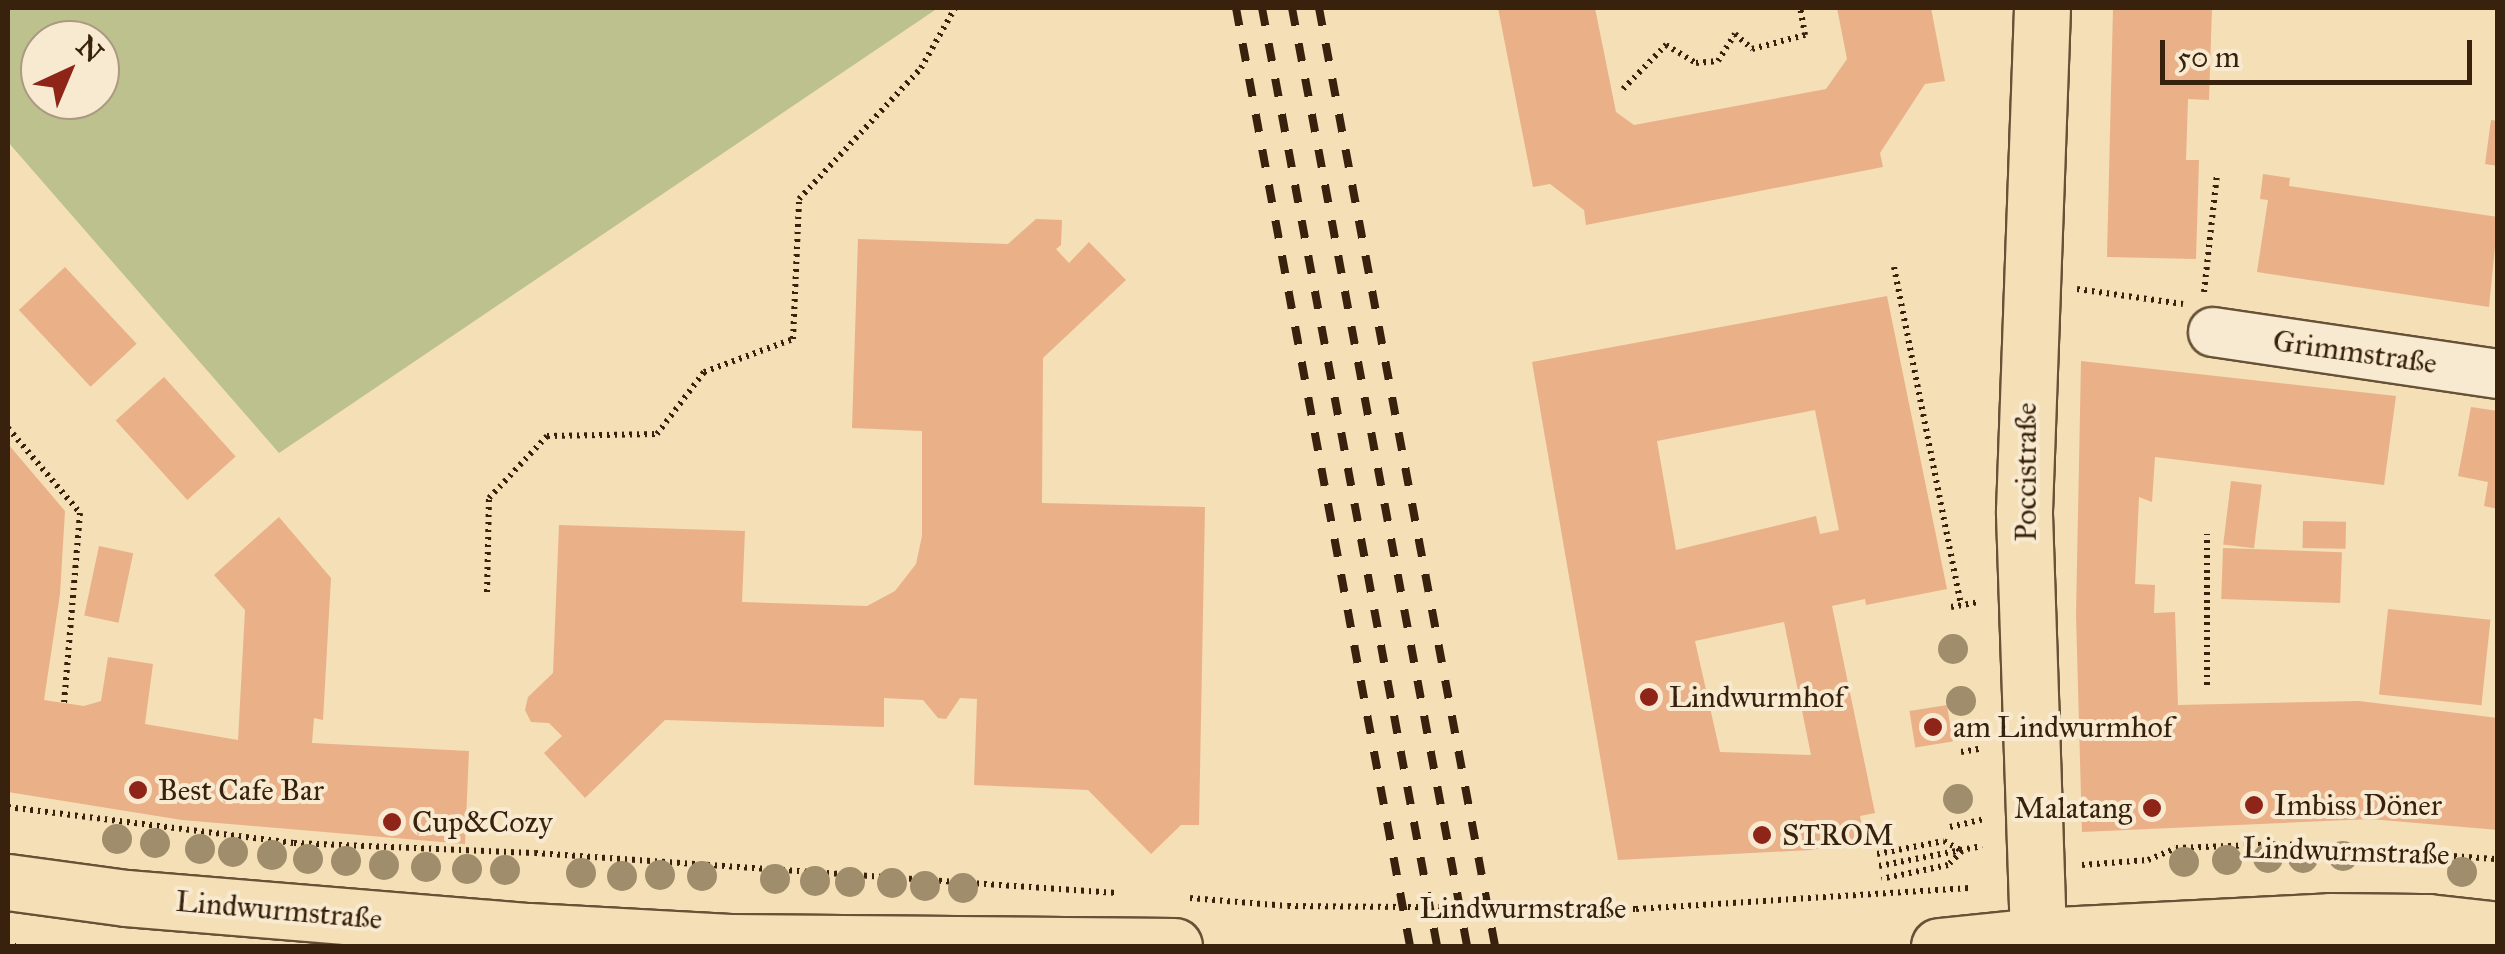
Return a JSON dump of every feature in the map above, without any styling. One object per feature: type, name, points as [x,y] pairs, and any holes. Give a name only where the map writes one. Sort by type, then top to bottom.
[{"type":"main road","name":"Poccistraße","points":[[2039,942],[2024,511],[2042,8]]},
{"type":"main road","name":"Lindwurmstraße","points":[[8,882],[274,910],[744,944],[1176,922]]},
{"type":"main road","points":[[1939,946],[2330,921],[2428,922],[2498,930]]},
{"type":"street","name":"Grimmstraße","points":[[2212,332],[2498,374]]},
{"type":"path","points":[[487,592],[489,498],[547,436],[658,434],[704,372],[793,338],[799,200],[920,68],[955,8]]},
{"type":"path","points":[[1624,88],[1666,44],[1696,63],[1718,61],[1736,34],[1752,49],[1805,35],[1800,8]]},
{"type":"path","points":[[2031,282],[2202,306],[2216,174]]},
{"type":"path","points":[[1894,266],[1961,606]]},
{"type":"path","points":[[8,428],[80,513],[64,703]]},
{"type":"path","points":[[2206,684],[2207,534]]},
{"type":"path","points":[[1951,607],[1980,602]]},
{"type":"path","points":[[1961,752],[1983,748]]},
{"type":"path","points":[[52,814],[54,801]]},
{"type":"path","points":[[8,808],[294,843],[535,854],[1129,894]]},
{"type":"path","points":[[1950,827],[1984,819]]},
{"type":"path","points":[[1877,854],[1944,841],[1962,851]]},
{"type":"path","name":"Lindwurmstraße","points":[[2078,865],[2148,860],[2176,848],[2282,844],[2498,858]]},
{"type":"path","points":[[1879,866],[1982,846]]},
{"type":"path","points":[[1880,879],[1948,865],[1962,851]]},
{"type":"path","name":"Lindwurmstraße","points":[[1176,922],[1288,906],[1636,909],[1969,888]]},
{"type":"path","points":[[8,946],[16,946]]},
{"type":"green space","points":[[8,8],[938,8],[279,453],[8,142]]},
{"type":"building","points":[[1498,8],[1595,8],[1616,112],[1634,125],[1826,89],[1847,59],[1837,8],[1931,8],[1945,81],[1925,84],[1880,153],[1883,167],[1586,225],[1584,210],[1550,184],[1533,187]]},
{"type":"building","points":[[2113,8],[2212,8],[2209,100],[2188,99],[2186,160],[2199,160],[2196,259],[2107,257]]},
{"type":"building","points":[[2491,120],[2498,121],[2498,166],[2485,164]]},
{"type":"building","points":[[2263,174],[2290,178],[2289,186],[2498,217],[2489,307],[2257,272],[2268,200],[2260,199]]},
{"type":"building","points":[[1036,219],[1062,220],[1061,245],[1056,249],[1069,263],[1089,242],[1126,280],[1043,358],[1042,503],[1205,507],[1199,825],[1181,825],[1151,854],[1088,790],[974,785],[977,699],[960,698],[946,719],[938,718],[923,700],[884,698],[884,727],[665,720],[585,798],[544,753],[562,736],[549,723],[531,722],[525,710],[528,697],[553,673],[559,525],[745,531],[742,602],[867,606],[895,591],[916,564],[922,536],[922,431],[852,428],[858,239],[1008,244]]},
{"type":"building","points":[[65,267],[137,344],[91,387],[19,310]]},
{"type":"building","points":[[1887,296],[1947,589],[1866,605],[1865,599],[1832,606],[1875,813],[1860,816],[1864,838],[1811,850],[1618,860],[1532,362]],"holes":[[[1815,410],[1839,530],[1820,534],[1816,516],[1676,550],[1657,441]],[[1784,622],[1811,755],[1720,752],[1695,641]]]},
{"type":"building","points":[[2081,361],[2396,396],[2384,485],[2155,457],[2152,502],[2139,497],[2135,584],[2155,585],[2154,613],[2175,612],[2178,705],[2359,701],[2498,718],[2498,830],[2370,819],[2082,832],[2076,615]]},
{"type":"building","points":[[164,377],[236,457],[187,500],[116,420]]},
{"type":"building","points":[[2471,407],[2498,411],[2498,509],[2484,506],[2488,482],[2458,476]]},
{"type":"building","points":[[8,444],[65,511],[60,594],[44,700],[84,706],[101,701],[108,657],[153,664],[145,724],[238,740],[245,610],[214,575],[279,517],[331,578],[323,720],[314,718],[312,743],[469,751],[465,844],[182,820],[8,792]]},
{"type":"building","points":[[2231,481],[2262,485],[2254,548],[2223,545]]},
{"type":"building","points":[[2303,521],[2346,522],[2346,549],[2303,548]]},
{"type":"building","points":[[99,546],[133,553],[118,623],[84,615]]},
{"type":"building","points":[[2223,548],[2342,552],[2340,603],[2221,599]]},
{"type":"building","points":[[2388,609],[2490,620],[2481,705],[2379,695]]},
{"type":"building","points":[[1947,705],[1953,742],[1915,747],[1909,711]]},
{"type":"railway","points":[[1236,8],[1410,946]]},
{"type":"railway","points":[[1262,8],[1437,946]]},
{"type":"railway","points":[[1292,8],[1467,946]]},
{"type":"railway","points":[[1319,8],[1495,946]]},
{"type":"place","name":"Lindwurmhof","points":[[1649,697]]},
{"type":"place","name":"am Lindwurmhof","points":[[1933,727]]},
{"type":"place","name":"Best Cafe Bar","points":[[138,790]]},
{"type":"place","name":"Imbiss Döner","points":[[2254,805]]},
{"type":"place","name":"Malatang","points":[[2152,808]]},
{"type":"place","name":"Cup&Cozy","points":[[392,822]]},
{"type":"place","name":"STROM","points":[[1762,835]]}]
